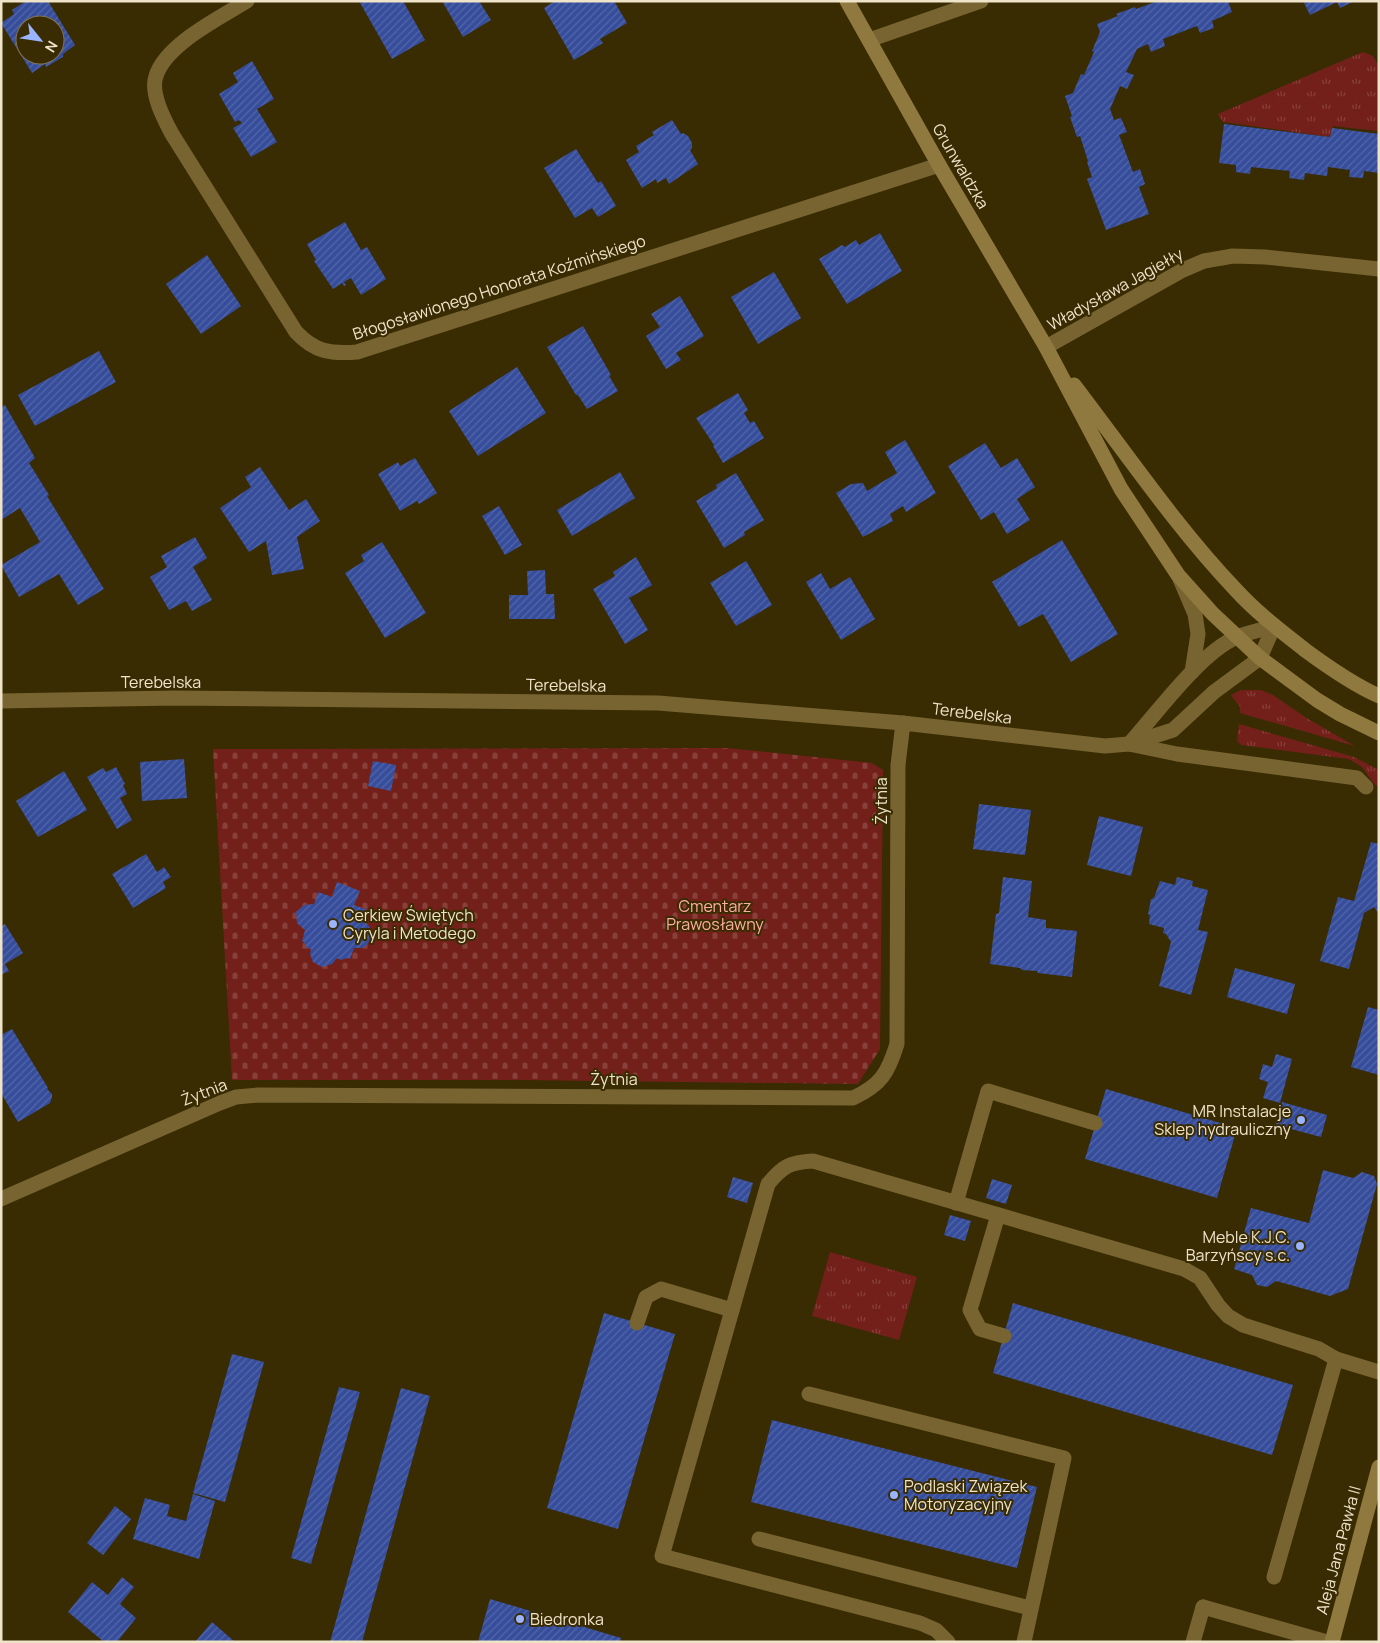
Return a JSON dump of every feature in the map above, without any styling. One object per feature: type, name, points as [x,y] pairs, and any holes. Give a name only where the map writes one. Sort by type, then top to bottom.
[{"type":"street","name":"Błogosławionego Honorata Koźmińskiego","points":[[247,1],[191,36],[174,50],[155,76],[155,91],[162,115],[172,134],[296,332],[306,342],[325,352],[357,352],[939,165]]},
{"type":"street","name":"Grunwaldzka","points":[[847,1],[939,165],[1046,347]]},
{"type":"street","points":[[869,40],[981,1]]},
{"type":"street","name":"Władysława Jagiełły","points":[[1046,347],[1183,270],[1204,261],[1233,256],[1265,256],[1379,269]]},
{"type":"street","points":[[1046,347],[1121,488],[1178,575],[1213,614],[1260,658],[1317,700],[1340,714],[1379,733]]},
{"type":"street","points":[[1046,347],[1140,473],[1204,554],[1237,591],[1274,626],[1345,678],[1379,696]]},
{"type":"street","points":[[1178,575],[1195,614],[1198,634],[1192,672]]},
{"type":"street","points":[[1129,744],[1192,672],[1217,648],[1237,637],[1274,626]]},
{"type":"street","points":[[1260,658],[1274,626]]},
{"type":"street","name":"Terebelska","points":[[1,701],[174,698],[658,703],[903,723],[1105,746],[1129,744],[1173,730],[1214,692],[1252,662],[1260,658]]},
{"type":"street","name":"Żytnia","points":[[1,1200],[220,1102],[236,1097],[258,1095],[853,1098],[866,1092],[886,1074],[897,1044],[898,765],[903,723]]},
{"type":"street","name":"Terebelska","points":[[1129,744],[1185,755],[1357,778],[1366,787]]},
{"type":"street","points":[[956,1203],[988,1091],[1096,1123]]},
{"type":"street","points":[[948,1642],[936,1630],[920,1623],[662,1556],[768,1184],[780,1170],[796,1162],[814,1162],[1184,1269],[1200,1278],[1218,1305],[1228,1316],[1244,1325],[1319,1349],[1336,1359],[1379,1372]]},
{"type":"street","points":[[998,1215],[970,1310],[980,1328],[1004,1336]]},
{"type":"street","points":[[637,1323],[646,1297],[661,1289],[732,1310]]},
{"type":"street","points":[[1274,1577],[1336,1359]]},
{"type":"street","points":[[809,1394],[1064,1458],[1024,1642]]},
{"type":"street","name":"Aleja Jana Pawła II","points":[[1332,1642],[1379,1467]]},
{"type":"street","points":[[759,1539],[1030,1608]]},
{"type":"street","points":[[1193,1642],[1203,1607],[1327,1642]]},
{"type":"green space","points":[[1363,52],[1373,56],[1379,67],[1379,131],[1333,126],[1330,137],[1223,122],[1218,114]]},
{"type":"green space","points":[[1241,690],[1261,690],[1273,695],[1308,719],[1355,746],[1240,713],[1240,707],[1231,695]]},
{"type":"green space","points":[[1239,724],[1354,757],[1379,770],[1379,786],[1375,785],[1362,767],[1349,759],[1241,745],[1237,741]]},
{"type":"green space","name":"Cmentarz Prawosławny","points":[[727,748],[872,763],[883,770],[880,1049],[858,1084],[232,1079],[213,749]]},
{"type":"green space","points":[[830,1252],[917,1277],[899,1340],[812,1316]]},
{"type":"building","points":[[26,1],[31,3],[34,1],[48,1],[57,15],[15,15],[15,46],[1,23],[14,14],[12,10]]},
{"type":"building","points":[[359,1],[403,1],[425,40],[392,59]]},
{"type":"building","points":[[442,1],[479,1],[491,20],[463,37]]},
{"type":"building","points":[[555,1],[614,1],[627,23],[600,39],[603,43],[574,60],[544,8]]},
{"type":"building","points":[[1158,1],[1228,1],[1232,12],[1212,21],[1214,28],[1200,33],[1197,26],[1163,39],[1165,46],[1151,52],[1148,44],[1137,49],[1126,72],[1134,75],[1127,89],[1120,86],[1110,109],[1114,120],[1121,118],[1127,132],[1119,135],[1133,172],[1140,169],[1145,184],[1139,187],[1149,214],[1106,230],[1087,179],[1092,177],[1088,161],[1080,136],[1077,137],[1065,96],[1073,93],[1081,74],[1084,75],[1100,32],[1097,24],[1118,16],[1116,14]]},
{"type":"building","points":[[1303,1],[1355,1],[1340,8],[1337,2],[1310,15]]},
{"type":"building","points":[[65,29],[75,45],[65,52]]},
{"type":"building","points":[[252,61],[274,99],[257,109],[277,142],[251,157],[233,128],[242,123],[239,120],[235,122],[219,94],[238,82],[233,73]]},
{"type":"building","points":[[27,65],[44,65],[32,73]]},
{"type":"building","points":[[672,120],[681,134],[683,133],[688,136],[692,143],[690,150],[698,164],[669,184],[666,178],[657,183],[656,179],[642,188],[626,160],[639,152],[636,146],[654,135],[652,132]]},
{"type":"building","points":[[1224,124],[1330,137],[1332,128],[1379,134],[1379,173],[1364,171],[1363,178],[1349,177],[1350,170],[1328,167],[1327,176],[1305,173],[1304,180],[1289,178],[1290,171],[1251,167],[1250,174],[1236,172],[1236,165],[1219,163]]},
{"type":"building","points":[[576,149],[598,183],[601,181],[616,206],[598,217],[592,208],[575,218],[544,168]]},
{"type":"building","points":[[345,222],[361,250],[367,247],[386,279],[361,295],[351,278],[344,282],[346,285],[344,286],[342,283],[333,289],[314,261],[316,260],[307,244]]},
{"type":"building","points":[[880,233],[902,271],[847,304],[819,259],[842,245],[845,247],[856,240],[859,245]]},
{"type":"building","points":[[207,255],[241,306],[201,334],[166,284]]},
{"type":"building","points":[[774,272],[801,318],[758,344],[731,297]]},
{"type":"building","points":[[680,296],[704,336],[676,353],[681,360],[666,369],[646,336],[660,327],[651,314]]},
{"type":"building","points":[[583,326],[618,391],[587,409],[578,395],[576,395],[547,347]]},
{"type":"building","points":[[99,351],[116,382],[35,426],[18,395]]},
{"type":"building","points":[[517,367],[546,413],[478,456],[449,411]]},
{"type":"building","points":[[738,393],[748,410],[744,413],[750,423],[754,421],[764,438],[723,463],[714,445],[696,418]]},
{"type":"building","points":[[5,405],[35,458],[29,463],[104,589],[78,605],[59,574],[19,597],[1,565],[40,542],[20,508],[1,520],[1,407]]},
{"type":"building","points":[[905,440],[936,493],[906,512],[903,506],[890,514],[893,521],[863,537],[836,493],[851,484],[863,483],[867,491],[897,473],[885,452]]},
{"type":"building","points":[[985,443],[1001,468],[1017,458],[1035,487],[1017,499],[1030,520],[1007,534],[994,512],[981,520],[948,466]]},
{"type":"building","points":[[415,458],[437,493],[419,504],[417,501],[400,511],[378,474],[398,462],[400,466]]},
{"type":"building","points":[[260,467],[289,510],[306,499],[320,521],[297,537],[304,569],[272,575],[266,541],[249,552],[220,508],[251,487],[245,477]]},
{"type":"building","points":[[620,472],[635,498],[572,536],[557,510]]},
{"type":"building","points":[[736,473],[764,520],[744,532],[745,535],[724,548],[696,501],[717,488],[716,485]]},
{"type":"building","points":[[499,506],[522,545],[505,555],[482,516]]},
{"type":"building","points":[[195,537],[207,558],[193,567],[212,600],[192,611],[186,601],[169,610],[150,577],[167,567],[161,556]]},
{"type":"building","points":[[1062,540],[1118,634],[1071,662],[1043,614],[1019,627],[992,582]]},
{"type":"building","points":[[382,542],[426,613],[385,638],[345,573],[364,561],[361,555]]},
{"type":"building","points":[[636,557],[652,585],[629,598],[648,630],[625,644],[593,589],[615,576],[613,572]]},
{"type":"building","points":[[746,561],[772,605],[736,626],[710,583]]},
{"type":"building","points":[[545,570],[546,594],[554,594],[555,619],[509,619],[509,595],[528,595],[527,571]]},
{"type":"building","points":[[821,573],[830,589],[850,577],[875,619],[841,640],[806,582]]},
{"type":"building","points":[[184,759],[187,798],[142,801],[140,762]]},
{"type":"building","points":[[373,761],[396,765],[391,791],[368,786]]},
{"type":"building","points":[[116,767],[125,784],[123,785],[127,794],[120,798],[132,820],[117,829],[87,777],[103,768],[106,772]]},
{"type":"building","points":[[64,771],[87,810],[38,837],[16,801]]},
{"type":"building","points":[[979,804],[1031,810],[1025,855],[973,849]]},
{"type":"building","points":[[1099,816],[1143,827],[1131,876],[1087,865]]},
{"type":"building","points":[[1371,842],[1379,844],[1379,914],[1374,907],[1364,913],[1349,969],[1320,961],[1338,897],[1354,901]]},
{"type":"building","points":[[146,854],[157,872],[164,867],[171,877],[163,882],[166,888],[133,908],[112,874]]},
{"type":"building","points":[[1003,877],[1032,881],[1028,917],[1046,920],[1046,928],[1077,931],[1072,977],[990,964]]},
{"type":"building","points":[[1177,877],[1193,881],[1192,886],[1208,890],[1198,930],[1208,932],[1191,995],[1159,986],[1171,942],[1166,934],[1163,933],[1164,928],[1149,924],[1150,915],[1148,914],[1151,899],[1154,898],[1160,881],[1175,885]]},
{"type":"building","name":"Cerkiew Świętych Cyryla i Metodego","points":[[337,882],[360,891],[354,905],[368,910],[363,921],[369,926],[372,937],[366,946],[354,948],[350,959],[341,960],[337,958],[332,964],[322,967],[313,962],[310,954],[311,949],[307,948],[302,941],[305,930],[297,923],[296,912],[304,905],[314,904],[318,892],[332,897]]},
{"type":"building","points":[[5,924],[23,953],[5,964],[9,971],[1,975],[1,926]]},
{"type":"building","points":[[1235,968],[1295,984],[1287,1014],[1227,997]]},
{"type":"building","points":[[1368,1007],[1379,1010],[1379,1075],[1351,1067]]},
{"type":"building","points":[[12,1029],[47,1089],[52,1094],[50,1103],[18,1122],[1,1093],[1,1035]]},
{"type":"building","points":[[1276,1054],[1292,1059],[1280,1103],[1263,1098],[1268,1082],[1259,1079],[1263,1064],[1272,1067]]},
{"type":"building","points":[[1106,1089],[1237,1128],[1217,1198],[1085,1159]]},
{"type":"building","name":"MR Instalacje Sklep hydrauliczny","points":[[1282,1102],[1327,1115],[1321,1137],[1276,1125]]},
{"type":"building","name":"Meble K.J.C. Barzyńscy s.c.","points":[[1323,1170],[1353,1178],[1362,1172],[1374,1176],[1377,1184],[1348,1289],[1330,1296],[1276,1281],[1267,1287],[1257,1285],[1252,1275],[1234,1269],[1251,1208],[1309,1223]]},
{"type":"building","points":[[733,1177],[753,1183],[747,1203],[727,1197]]},
{"type":"building","points":[[992,1179],[1012,1185],[1006,1204],[986,1198]]},
{"type":"building","points":[[950,1215],[971,1221],[965,1241],[944,1235]]},
{"type":"building","points":[[1013,1303],[1293,1385],[1272,1455],[993,1373]]},
{"type":"building","points":[[604,1313],[675,1334],[618,1529],[547,1508]]},
{"type":"building","points":[[232,1354],[264,1362],[225,1502],[193,1493]]},
{"type":"building","points":[[339,1387],[360,1392],[311,1564],[291,1558]]},
{"type":"building","points":[[401,1388],[430,1396],[362,1642],[330,1642]]},
{"type":"building","name":"Podlaski Związek Motoryzacyjny","points":[[772,1420],[1037,1487],[1017,1568],[751,1502]]},
{"type":"building","points":[[193,1494],[215,1501],[199,1559],[133,1539],[145,1498],[170,1505],[167,1516],[186,1521]]},
{"type":"building","points":[[115,1506],[131,1519],[103,1555],[87,1543]]},
{"type":"building","points":[[122,1577],[134,1587],[120,1604],[136,1618],[117,1642],[104,1642],[68,1612],[92,1582],[108,1595]]},
{"type":"building","name":"Biedronka","points":[[490,1599],[621,1638],[620,1642],[478,1642]]},
{"type":"building","points":[[212,1622],[235,1642],[195,1642]]},
{"type":"place","name":"Cerkiew Świętych Cyryla i Metodego","points":[[333,924]]},
{"type":"place","name":"MR Instalacje Sklep hydrauliczny","points":[[1301,1120]]},
{"type":"place","name":"Meble K.J.C. Barzyńscy s.c.","points":[[1300,1246]]},
{"type":"place","name":"Podlaski Związek Motoryzacyjny","points":[[894,1495]]},
{"type":"place","name":"Biedronka","points":[[520,1619]]}]
